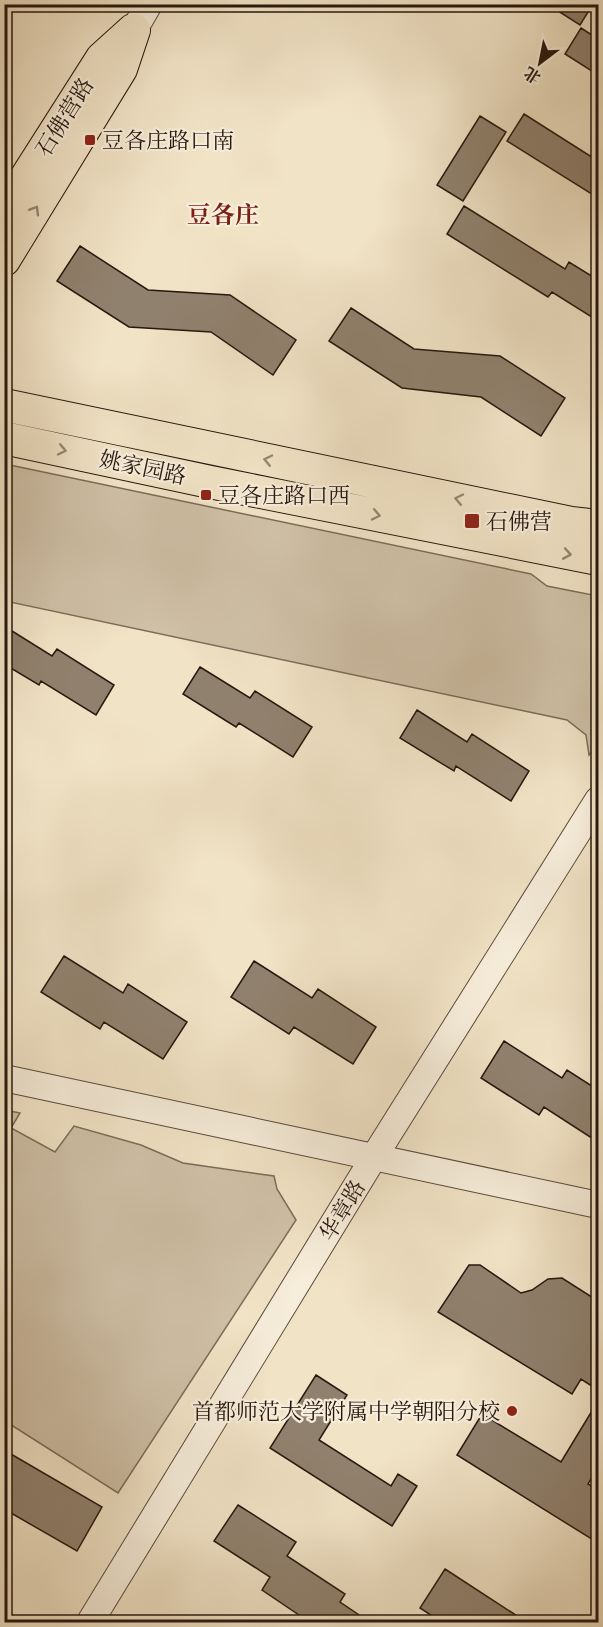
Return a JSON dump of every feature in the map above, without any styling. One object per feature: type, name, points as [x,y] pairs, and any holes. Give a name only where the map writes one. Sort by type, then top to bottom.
[{"type":"main road","name":"石佛营路","points":[[4,213],[102,58],[141,17]]},
{"type":"main road","name":"石佛营路","points":[[4,260],[121,69],[141,17]]},
{"type":"main road","name":"姚家园路","points":[[4,405],[571,523],[598,526]]},
{"type":"main road","name":"姚家园路","points":[[4,438],[598,559]]},
{"type":"street","name":"华章路","points":[[90,1623],[374,1157],[598,800]]},
{"type":"street","points":[[4,1078],[598,1205]]},
{"type":"shaded area","points":[[5,464],[531,574],[547,586],[598,596],[598,743],[589,755],[586,735],[567,720],[5,601]]},
{"type":"shaded area","points":[[5,1110],[20,1113],[11,1128],[55,1152],[74,1126],[141,1145],[183,1163],[274,1176],[277,1189],[296,1220],[118,1493],[5,1421]]},
{"type":"building","points":[[547,4],[593,4],[580,25]]},
{"type":"building","points":[[581,28],[598,39],[598,75],[565,54]]},
{"type":"building","points":[[524,114],[598,161],[598,198],[507,141]]},
{"type":"building","points":[[480,116],[506,132],[463,201],[437,185]]},
{"type":"building","points":[[464,206],[565,269],[569,262],[598,280],[598,321],[552,292],[548,297],[447,234]]},
{"type":"building","points":[[80,246],[148,290],[230,295],[296,340],[273,375],[211,332],[129,327],[57,281]]},
{"type":"building","points":[[351,308],[414,349],[500,356],[565,398],[541,436],[481,397],[402,388],[329,341]]},
{"type":"building","points":[[4,626],[52,656],[57,649],[114,685],[96,715],[41,681],[39,685],[4,664]]},
{"type":"building","points":[[200,667],[250,698],[255,691],[312,727],[293,757],[239,723],[236,727],[183,694]]},
{"type":"building","points":[[417,710],[467,742],[472,734],[529,771],[511,801],[456,766],[454,771],[400,738]]},
{"type":"building","points":[[64,956],[123,993],[128,984],[187,1022],[163,1059],[104,1022],[100,1029],[41,992]]},
{"type":"building","points":[[254,961],[312,998],[318,989],[376,1027],[353,1064],[294,1027],[289,1034],[231,997]]},
{"type":"building","points":[[504,1041],[562,1078],[567,1070],[598,1090],[598,1142],[544,1107],[539,1115],[481,1078]]},
{"type":"building","points":[[469,1265],[480,1265],[521,1293],[532,1290],[548,1279],[562,1278],[598,1301],[598,1390],[581,1379],[572,1394],[438,1312]]},
{"type":"building","points":[[316,1375],[347,1395],[319,1440],[391,1486],[398,1474],[417,1486],[392,1526],[270,1448]]},
{"type":"building","points":[[598,1401],[598,1467],[588,1484],[598,1490],[598,1543],[457,1455],[482,1414],[561,1462]]},
{"type":"building","points":[[4,1450],[102,1507],[77,1551],[4,1509]]},
{"type":"building","points":[[238,1505],[296,1542],[287,1556],[345,1594],[340,1602],[371,1623],[311,1623],[262,1590],[270,1577],[214,1541]]},
{"type":"building","points":[[445,1569],[528,1623],[443,1623],[420,1608]]},
{"type":"place","name":"豆各庄路口南","points":[[90,140]]},
{"type":"place","name":"豆各庄路口西","points":[[206,495]]},
{"type":"place","name":"石佛营","points":[[472,521]]},
{"type":"place","name":"首都师范大学附属中学朝阳分校","points":[[512,1411]]},
{"type":"district","name":"豆各庄","points":[[223,215]]}]
